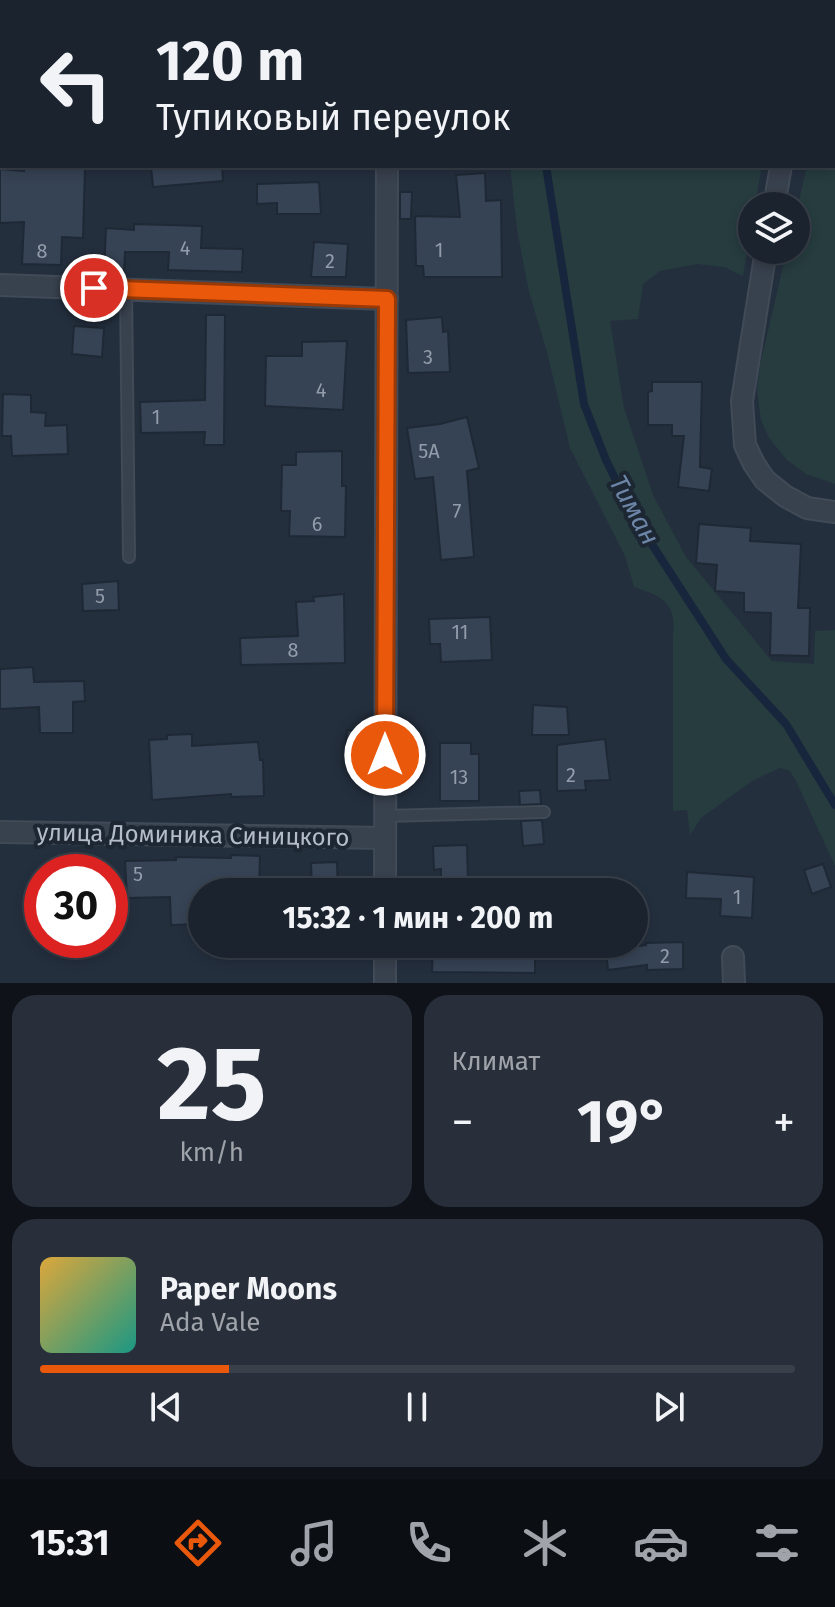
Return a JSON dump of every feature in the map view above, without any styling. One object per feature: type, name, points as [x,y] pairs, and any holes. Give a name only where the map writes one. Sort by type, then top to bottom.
[{"type":"street","points":[[385,878],[387,168]]},
{"type":"street","points":[[776,192],[781,168]]},
{"type":"street","points":[[764,264],[742,401],[745,445],[765,480],[785,496],[807,508],[835,512]]},
{"type":"street","points":[[0,285],[387,299]]},
{"type":"street","name":"улица Доминика Синицкого","points":[[0,832],[385,838]]},
{"type":"street","points":[[733,957],[734,983]]},
{"type":"street","points":[[385,958],[385,983]]},
{"type":"lane","points":[[126,290],[129,557]]},
{"type":"lane","points":[[385,816],[544,812]]},
{"type":"green space","points":[[510,168],[762,168],[757,192],[738,192],[738,264],[745,264],[743,276],[724,267],[697,264],[660,271],[643,284],[638,319],[610,321],[624,408],[653,495],[686,557],[772,661],[814,664],[815,631],[835,630],[835,866],[790,771],[780,768],[752,781],[701,818],[690,835],[687,810],[673,811],[672,615],[670,608],[659,597],[634,587],[625,556],[570,448],[529,292],[517,229]]},
{"type":"green space","points":[[807,168],[835,168],[835,484],[806,474],[787,460],[769,438],[761,420],[757,390],[784,264],[810,264],[810,192],[801,192]]},
{"type":"building","points":[[24,168],[85,168],[83,238],[62,237],[61,265],[22,264],[24,222],[0,223],[0,169],[24,171]]},
{"type":"building","points":[[151,168],[222,168],[223,181],[153,187]]},
{"type":"building","points":[[485,173],[486,201],[501,200],[502,277],[424,277],[423,266],[416,266],[415,216],[460,217],[456,175]]},
{"type":"building","points":[[319,182],[321,214],[277,214],[277,203],[257,204],[257,184]]},
{"type":"building","points":[[400,192],[412,192],[411,219],[400,219]]},
{"type":"building","points":[[134,224],[202,226],[201,248],[243,249],[242,272],[168,270],[169,252],[125,252],[124,272],[104,271],[106,228],[134,230]]},
{"type":"building","points":[[314,242],[348,244],[346,277],[311,277]]},
{"type":"building","points":[[206,315],[225,315],[224,445],[204,445],[205,432],[141,433],[140,402],[205,400]]},
{"type":"building","points":[[442,317],[443,332],[448,331],[450,372],[408,373],[406,320]]},
{"type":"building","points":[[74,326],[104,328],[102,357],[72,354]]},
{"type":"building","points":[[347,341],[343,410],[265,406],[266,356],[302,356],[302,342]]},
{"type":"building","points":[[652,382],[702,382],[700,467],[712,469],[709,491],[678,487],[684,436],[672,436],[672,425],[648,425],[648,392],[652,391]]},
{"type":"building","points":[[3,394],[31,395],[31,412],[46,413],[45,426],[67,425],[68,454],[12,456],[11,436],[2,436]]},
{"type":"building","points":[[467,417],[479,468],[467,471],[474,557],[441,560],[433,477],[415,479],[407,428]]},
{"type":"building","points":[[342,451],[342,486],[346,486],[345,537],[289,536],[290,511],[281,511],[282,465],[296,465],[296,452]]},
{"type":"building","points":[[699,524],[751,528],[750,541],[801,544],[798,608],[810,608],[809,656],[770,655],[771,613],[744,612],[744,593],[715,591],[717,565],[696,563]]},
{"type":"building","points":[[118,581],[119,610],[83,611],[82,584]]},
{"type":"building","points":[[344,594],[345,663],[241,665],[240,638],[298,636],[296,602]]},
{"type":"building","points":[[490,617],[492,660],[441,662],[440,644],[430,644],[429,619]]},
{"type":"building","points":[[33,667],[34,682],[84,681],[85,701],[73,702],[73,733],[40,733],[39,707],[0,709],[0,669]]},
{"type":"building","points":[[533,705],[567,707],[569,735],[532,735]]},
{"type":"building","points":[[347,730],[366,732],[364,763],[345,763]]},
{"type":"building","points":[[192,734],[192,746],[258,742],[260,760],[263,760],[264,796],[231,797],[231,794],[152,800],[149,740],[167,739],[167,735]]},
{"type":"building","points":[[605,739],[610,780],[585,781],[586,790],[557,791],[557,745]]},
{"type":"building","points":[[440,743],[471,743],[471,754],[479,754],[479,801],[440,801]]},
{"type":"building","points":[[540,790],[541,804],[520,805],[519,791]]},
{"type":"building","points":[[542,820],[544,844],[523,846],[521,821]]},
{"type":"building","points":[[467,845],[468,878],[441,878],[441,869],[434,870],[433,846]]},
{"type":"building","points":[[231,855],[260,856],[259,878],[188,878],[188,924],[171,925],[170,897],[128,898],[128,861],[176,860],[176,857],[231,858]]},
{"type":"building","points":[[337,862],[338,878],[312,878],[311,863]]},
{"type":"building","points":[[823,864],[831,887],[812,894],[804,870]]},
{"type":"building","points":[[687,872],[754,877],[752,918],[720,916],[721,899],[686,898]]},
{"type":"building","points":[[683,942],[683,969],[647,970],[647,965],[608,970],[607,958],[648,958],[648,943]]},
{"type":"building","points":[[432,958],[535,958],[535,973],[432,972]]},
{"type":"waterway","name":"Тиман","points":[[546,168],[584,404],[606,460],[633,515],[726,659],[786,724],[835,805]]},
{"type":"route","points":[[94,288],[387,299],[385,755]]}]
